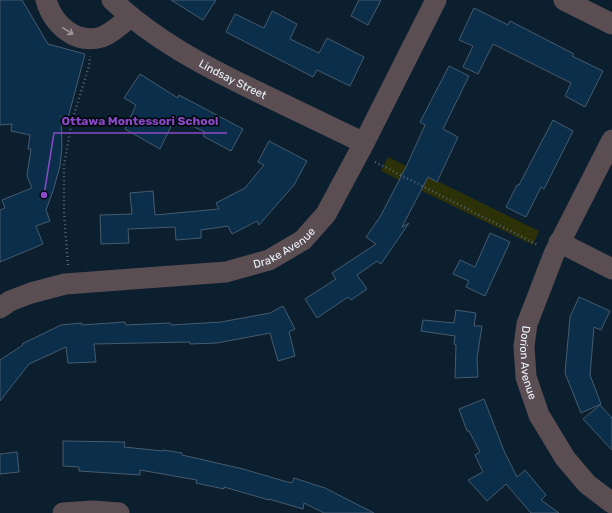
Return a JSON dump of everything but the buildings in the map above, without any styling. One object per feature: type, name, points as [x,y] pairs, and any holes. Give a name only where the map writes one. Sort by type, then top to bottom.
[{"type":"street","points":[[46,0],[49,10],[56,22],[67,31],[79,37],[92,39],[104,36],[130,17]]},
{"type":"street","name":"Lindsay Street","points":[[112,0],[130,17],[158,37],[224,75],[361,148]]},
{"type":"street","name":"Drake Avenue","points":[[0,308],[10,301],[31,293],[46,288],[69,284],[226,272],[269,260],[303,240],[326,214],[436,0]]},
{"type":"street","points":[[564,0],[612,24]]},
{"type":"street","name":"Dorion Avenue","points":[[612,140],[557,248],[527,324],[524,346],[526,377],[539,415],[565,458],[587,484],[612,503]]},
{"type":"street","points":[[557,248],[612,269]]},
{"type":"street","points":[[63,513],[93,511],[119,513]]},
{"type":"path","points":[[69,284],[64,212],[64,165],[72,121],[89,66],[90,51]]},
{"type":"path","points":[[361,148],[557,248]]},
{"type":"green space","points":[[388,157],[539,231],[533,245],[381,171]]},
{"type":"place","name":"Ottawa Montessori School","points":[[44,195]]}]
